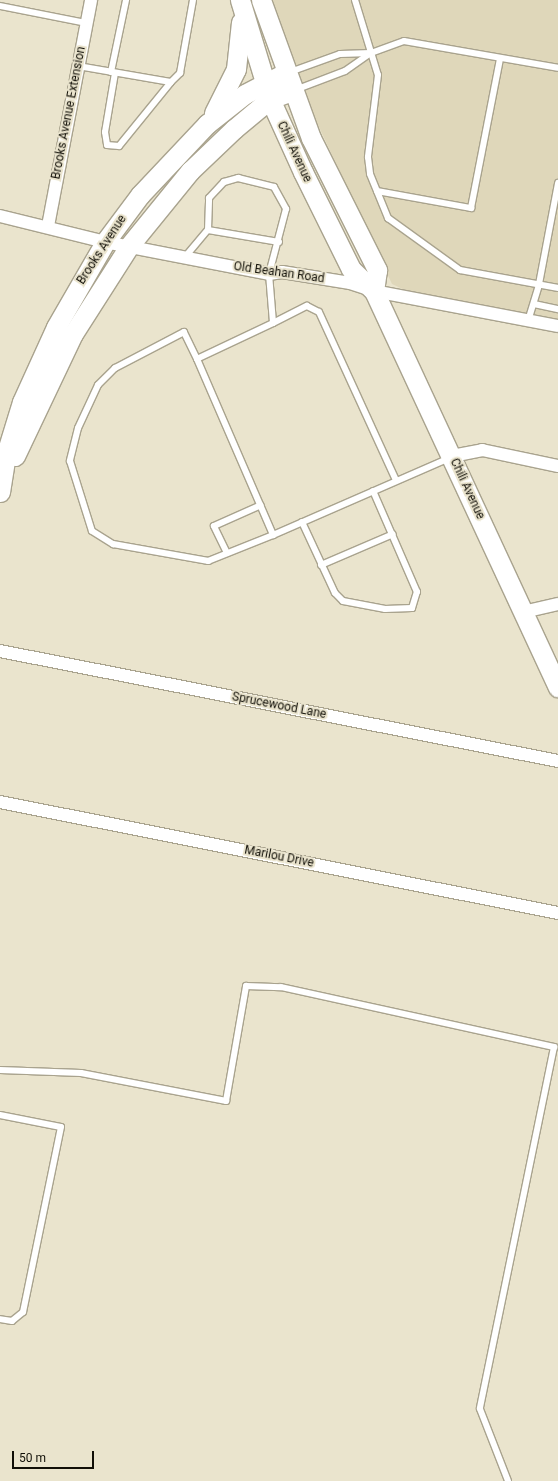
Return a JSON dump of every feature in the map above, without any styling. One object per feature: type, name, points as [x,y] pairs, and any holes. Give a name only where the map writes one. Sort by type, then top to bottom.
[{"type":"main road","name":"Chili Avenue","points":[[261,0],[292,91],[342,206],[377,270],[374,291]]},
{"type":"main road","name":"Chili Avenue","points":[[241,4],[267,91],[350,269],[374,291],[452,456],[558,687]]},
{"type":"main road","points":[[207,124],[226,93],[236,69],[241,4]]},
{"type":"main road","name":"Brooks Avenue","points":[[1,488],[72,334],[129,246],[190,171],[251,112],[267,91],[285,73]]},
{"type":"main road","name":"Brooks Avenue","points":[[1,488],[6,454],[22,402],[56,327],[105,242],[140,195],[207,124],[267,91],[292,91]]},
{"type":"street","name":"Brooks Avenue Extension","points":[[48,226],[91,0]]},
{"type":"street","name":"Old Beahan Road","points":[[0,216],[48,226],[105,242],[270,274],[282,272],[558,326]]},
{"type":"street","points":[[452,456],[482,450],[558,466]]},
{"type":"street","points":[[523,612],[558,604]]},
{"type":"street","name":"Sprucewood Lane","points":[[0,651],[558,761]]},
{"type":"street","name":"Marilou Drive","points":[[0,802],[558,913]]},
{"type":"lane","points":[[126,0],[113,72],[105,132],[107,145],[119,146],[180,73],[193,0]]},
{"type":"lane","points":[[355,0],[378,76],[368,156],[370,174],[388,218],[460,270],[558,288]]},
{"type":"lane","points":[[0,6],[86,23]]},
{"type":"lane","points":[[292,91],[345,71],[371,53],[396,42],[410,41],[500,59],[558,68]]},
{"type":"lane","points":[[285,73],[340,54],[371,53]]},
{"type":"lane","points":[[377,191],[471,208],[500,59]]},
{"type":"lane","points":[[78,66],[171,82]]},
{"type":"lane","points":[[185,257],[208,230],[209,198],[224,182],[238,178],[274,187],[286,209],[270,274],[273,323]]},
{"type":"lane","points":[[528,321],[539,284],[558,183]]},
{"type":"lane","points":[[208,230],[279,242]]},
{"type":"lane","points":[[534,304],[558,309]]},
{"type":"lane","points":[[197,359],[307,306],[319,312],[396,480]]},
{"type":"lane","points":[[273,535],[184,332],[115,368],[98,385],[78,428],[70,461],[92,531],[113,544],[208,561],[273,535],[452,456]]},
{"type":"lane","points":[[302,522],[322,566],[343,601],[385,609],[412,608],[417,592],[373,491]]},
{"type":"lane","points":[[227,553],[214,526],[261,505]]},
{"type":"lane","points":[[322,566],[393,534]]},
{"type":"lane","points":[[0,1070],[81,1073],[226,1102],[246,986],[281,986],[554,1047],[480,1409],[508,1481]]},
{"type":"lane","points":[[0,1115],[61,1127],[23,1312],[12,1321],[0,1319]]},
{"type":"shaded area","points":[[272,0],[558,0],[558,321],[407,291],[392,284],[313,114]]}]
